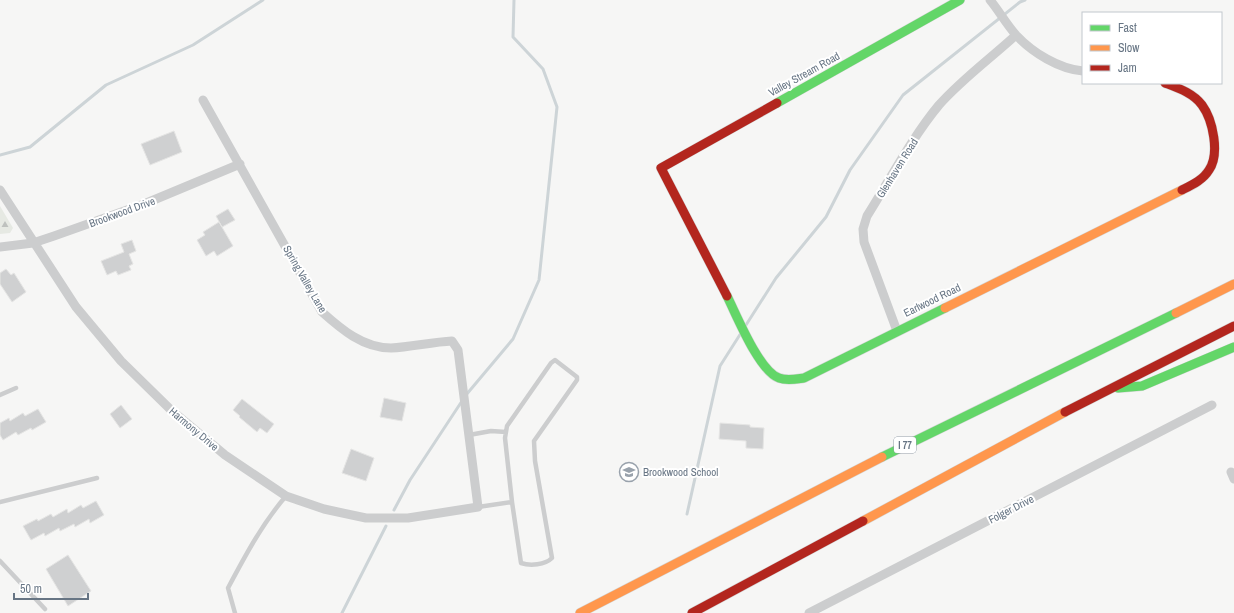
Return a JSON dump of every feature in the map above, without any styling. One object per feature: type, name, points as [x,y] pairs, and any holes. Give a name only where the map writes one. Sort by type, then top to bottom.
[{"type":"main road","name":"Valley Stream Road","points":[[661,168],[960,0]]},
{"type":"main road","name":"Earlwood Road","points":[[661,168],[761,363],[772,376],[788,381],[804,378],[1196,183],[1206,175],[1212,164],[1213,151],[1208,116],[1202,105],[1190,94],[1167,84]]},
{"type":"main road","name":"I 77","points":[[580,613],[853,471],[1234,284]]},
{"type":"main road","points":[[692,613],[1106,390],[1234,326]]},
{"type":"main road","points":[[1106,390],[1142,386],[1234,347]]},
{"type":"street","points":[[990,0],[1016,35],[1042,56],[1071,70],[1082,72]]},
{"type":"street","name":"Glenhaven Road","points":[[897,331],[864,242],[862,229],[867,216],[923,127],[939,106],[1016,35]]},
{"type":"street","points":[[203,100],[240,164]]},
{"type":"street","name":"Brookwood Drive","points":[[0,247],[33,243],[144,204],[240,164]]},
{"type":"street","name":"Spring Valley Lane","points":[[240,164],[322,312],[343,331],[365,343],[390,348],[452,340],[458,350],[478,507]]},
{"type":"street","name":"Harmony Drive","points":[[0,190],[76,307],[121,361],[171,410],[213,445],[286,496],[324,510],[366,518],[408,518],[478,507]]},
{"type":"street","name":"Folger Drive","points":[[809,613],[1212,405]]},
{"type":"lane","points":[[555,360],[577,377],[534,441],[535,461],[552,558],[548,562],[528,565],[522,563],[512,502],[507,468],[507,426],[551,363],[555,360]]},
{"type":"lane","points":[[0,395],[16,388]]},
{"type":"lane","points":[[469,435],[491,431],[506,432]]},
{"type":"lane","points":[[0,502],[97,478]]},
{"type":"lane","points":[[235,613],[228,588],[269,518],[286,496]]},
{"type":"lane","points":[[478,507],[512,502]]},
{"type":"lane","points":[[0,561],[45,609]]},
{"type":"lane","points":[[231,613],[233,605]]},
{"type":"green space","points":[[0,206],[13,228],[10,233],[0,234]]},
{"type":"building","points":[[174,131],[182,152],[150,165],[141,144]]},
{"type":"building","points":[[228,209],[235,220],[222,227],[216,216]]},
{"type":"building","points":[[219,222],[233,246],[217,256],[214,251],[206,256],[197,240],[205,235],[203,232]]},
{"type":"building","points":[[132,240],[136,251],[129,254],[133,264],[129,266],[131,270],[118,275],[116,271],[107,275],[101,261],[124,252],[121,244]]},
{"type":"building","points":[[6,269],[11,275],[14,273],[26,292],[12,302],[0,284],[0,273]]},
{"type":"building","points":[[384,398],[406,403],[402,421],[380,417]]},
{"type":"building","points":[[242,399],[274,424],[267,433],[260,428],[257,432],[233,410]]},
{"type":"building","points":[[121,405],[132,419],[120,428],[110,414]]},
{"type":"building","points":[[38,409],[46,422],[32,430],[31,428],[18,435],[16,432],[3,440],[0,435],[0,423],[9,418],[10,421],[23,413],[25,416]]},
{"type":"building","points":[[720,423],[750,425],[750,427],[764,428],[763,449],[746,448],[746,441],[719,439]]},
{"type":"building","points":[[351,449],[374,458],[366,481],[342,473]]},
{"type":"building","points":[[96,501],[104,515],[90,523],[89,519],[75,527],[74,524],[60,531],[59,528],[45,536],[44,533],[31,540],[23,526],[37,519],[38,521],[51,514],[53,517],[67,509],[68,513],[81,505],[83,508]]},
{"type":"building","points":[[68,555],[91,591],[68,606],[46,569]]},
{"type":"waterway","points":[[0,155],[30,147],[106,85],[193,45],[263,0]]},
{"type":"waterway","points":[[466,395],[513,339],[539,280],[557,107],[543,69],[513,37],[514,0]]},
{"type":"waterway","points":[[746,325],[776,278],[826,217],[850,170],[903,95],[1020,2],[1025,0]]},
{"type":"waterway","points":[[687,514],[720,366],[741,333]]},
{"type":"waterway","points":[[394,510],[410,480],[462,401]]},
{"type":"waterway","points":[[342,613],[386,526]]},
{"type":"traffic: fast","points":[[777,103],[960,0]]},
{"type":"traffic: fast","points":[[727,296],[756,354],[771,373],[779,378],[788,380],[804,378],[945,308]]},
{"type":"traffic: fast","points":[[882,457],[1176,313]]},
{"type":"traffic: fast","points":[[1118,388],[1142,386],[1234,347]]},
{"type":"traffic: slow","points":[[945,308],[1182,190]]},
{"type":"traffic: slow","points":[[1176,313],[1234,284]]},
{"type":"traffic: slow","points":[[863,521],[1065,412]]},
{"type":"traffic: slow","points":[[580,613],[882,457]]},
{"type":"traffic: jam","points":[[1168,84],[1185,91],[1202,105],[1206,111],[1214,137],[1214,155],[1207,174],[1182,190]]},
{"type":"traffic: jam","points":[[727,296],[661,168],[777,103]]},
{"type":"traffic: jam","points":[[1065,412],[1234,326]]},
{"type":"traffic: jam","points":[[692,613],[863,521]]},
{"type":"place","name":"Brookwood School","points":[[629,472]]}]
